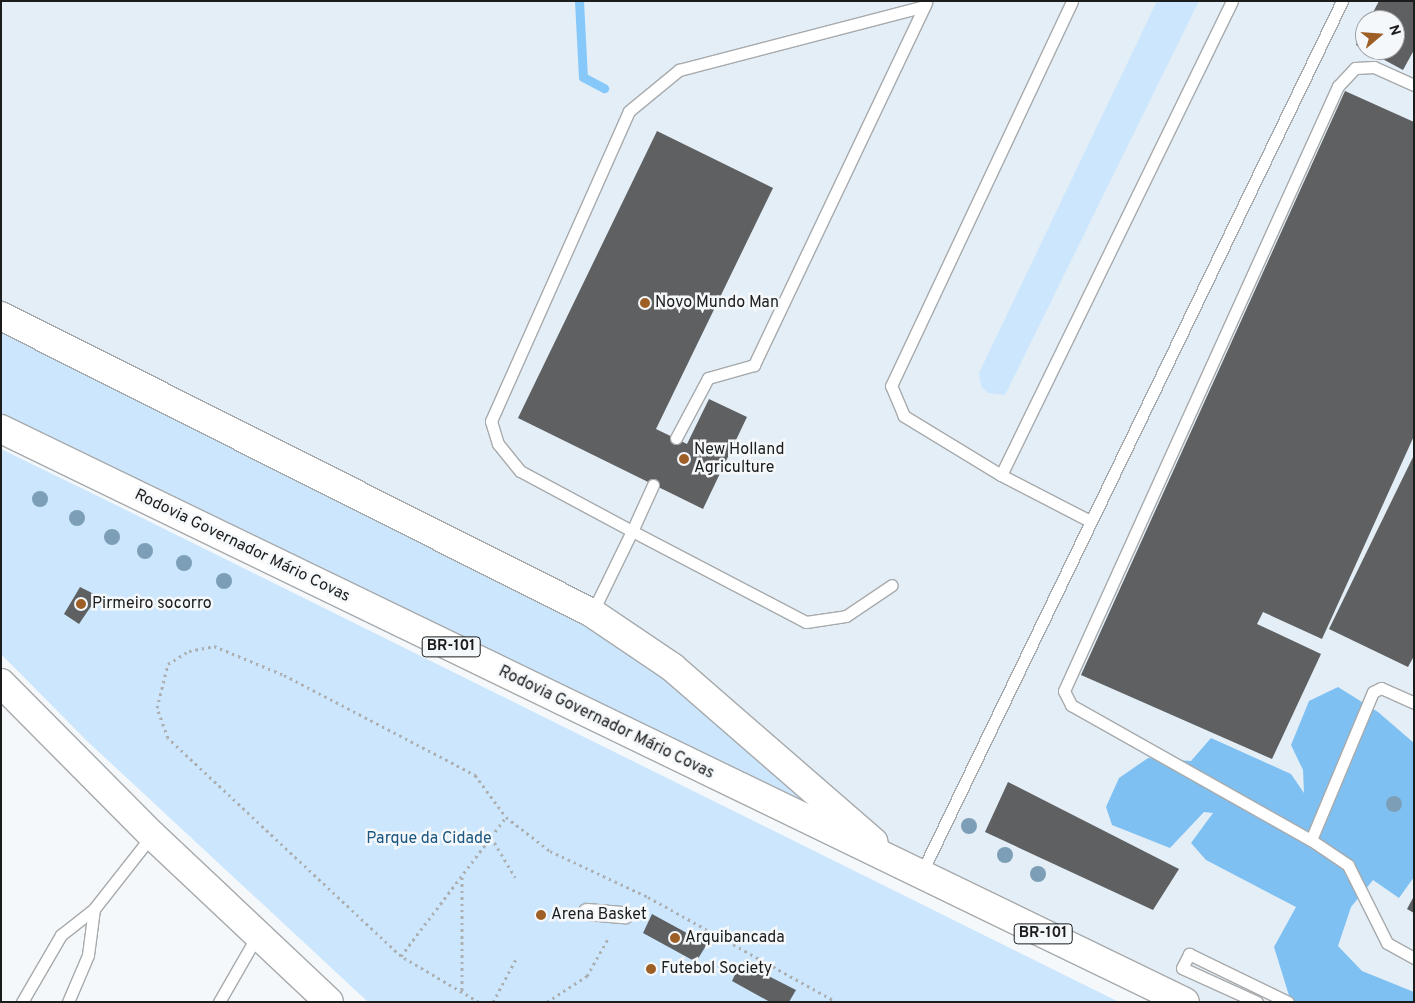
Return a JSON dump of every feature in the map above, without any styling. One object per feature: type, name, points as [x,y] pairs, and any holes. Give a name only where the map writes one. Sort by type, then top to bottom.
[{"type":"highway","points":[[1,316],[592,614],[672,667],[911,871]]},
{"type":"highway","name":"Rodovia Governador Mário Covas","points":[[1,429],[1185,1002]]},
{"type":"highway","points":[[1,683],[152,835],[329,1002]]},
{"type":"street","points":[[587,912],[625,915]]},
{"type":"lane","points":[[1072,1],[891,386],[904,416],[1001,475],[1090,521]]},
{"type":"lane","points":[[1001,475],[1232,1]]},
{"type":"lane","points":[[911,871],[1090,521],[1342,1]]},
{"type":"lane","points":[[676,438],[708,378],[754,364],[926,4]]},
{"type":"lane","points":[[892,585],[846,616],[806,622],[520,471],[498,444],[490,421],[628,111],[679,70],[926,4]]},
{"type":"lane","points":[[1414,85],[1374,67],[1355,68],[1338,86],[1064,691],[1071,705],[1312,840],[1348,865],[1387,943],[1414,958]]},
{"type":"lane","points":[[592,614],[653,485]]},
{"type":"lane","points":[[1312,840],[1374,692],[1381,688],[1414,703]]},
{"type":"lane","points":[[22,1002],[61,935],[94,908],[152,835]]},
{"type":"lane","points":[[68,1002],[88,955],[94,908]]},
{"type":"lane","points":[[219,1002],[257,936]]},
{"type":"lane","points":[[1257,1002],[1182,968],[1189,954],[1288,1002]]},
{"type":"path","points":[[478,1002],[401,956],[168,738],[157,708],[168,664],[189,651],[214,646],[284,675],[475,775],[506,816],[550,851],[641,894],[838,1002]]},
{"type":"path","points":[[401,956],[506,816]]},
{"type":"path","points":[[491,836],[515,877]]},
{"type":"path","points":[[462,876],[462,992]]},
{"type":"path","points":[[547,1002],[587,976],[625,915],[641,894]]},
{"type":"path","points":[[493,1002],[517,957]]},
{"type":"shaded area","points":[[1,1],[1414,1],[1414,1002],[1184,1002],[953,893],[1,321]]},
{"type":"shaded area","points":[[1338,687],[1378,712],[1414,743],[1414,877],[1399,898],[1373,880],[1351,907],[1338,946],[1362,971],[1414,992],[1414,1002],[1291,1002],[1274,947],[1296,907],[1206,860],[1191,843],[1213,813],[1204,812],[1170,848],[1112,825],[1106,807],[1119,778],[1148,758],[1191,761],[1211,738],[1291,774],[1304,793],[1303,770],[1291,745],[1309,701]]},
{"type":"green space","points":[[1157,1],[1199,1],[1005,395],[988,393],[981,386],[979,373]]},
{"type":"green space","points":[[1,316],[592,613],[901,866],[720,763],[1,415]]},
{"type":"green space","name":"Parque da Cidade","points":[[1,449],[1119,1002],[368,1002],[87,741],[1,654]]},
{"type":"building","points":[[1379,1],[1414,1],[1414,50],[1403,70],[1384,60],[1405,60],[1405,10],[1374,10]]},
{"type":"building","points":[[1345,91],[1414,122],[1414,436],[1322,639],[1263,612],[1257,624],[1321,654],[1272,759],[1081,675]]},
{"type":"building","name":"Novo Mundo Man","points":[[657,131],[773,188],[656,429],[687,444],[709,399],[747,417],[703,509],[518,418]]},
{"type":"building","points":[[1414,455],[1414,656],[1408,667],[1329,629]]},
{"type":"building","name":"Pirmeiro socorro","points":[[80,587],[98,596],[79,624],[64,614]]},
{"type":"building","points":[[1008,782],[1179,869],[1153,910],[985,832]]},
{"type":"building","points":[[1414,896],[1414,913],[1407,909]]},
{"type":"building","name":"Arquibancada","points":[[652,914],[707,944],[696,962],[643,933]]},
{"type":"building","name":"Arquibancada","points":[[741,962],[796,990],[789,1002],[770,1002],[732,981]]},
{"type":"waterway","points":[[579,1],[583,77],[604,88]]},
{"type":"place","name":"Novo Mundo Man","points":[[645,303]]},
{"type":"place","name":"New Holland Agriculture","points":[[684,459]]},
{"type":"place","name":"Pirmeiro socorro","points":[[81,604]]},
{"type":"place","name":"Arena Basket","points":[[541,915]]},
{"type":"place","name":"Arquibancada","points":[[675,938]]},
{"type":"place","name":"Futebol Society","points":[[651,969]]}]
